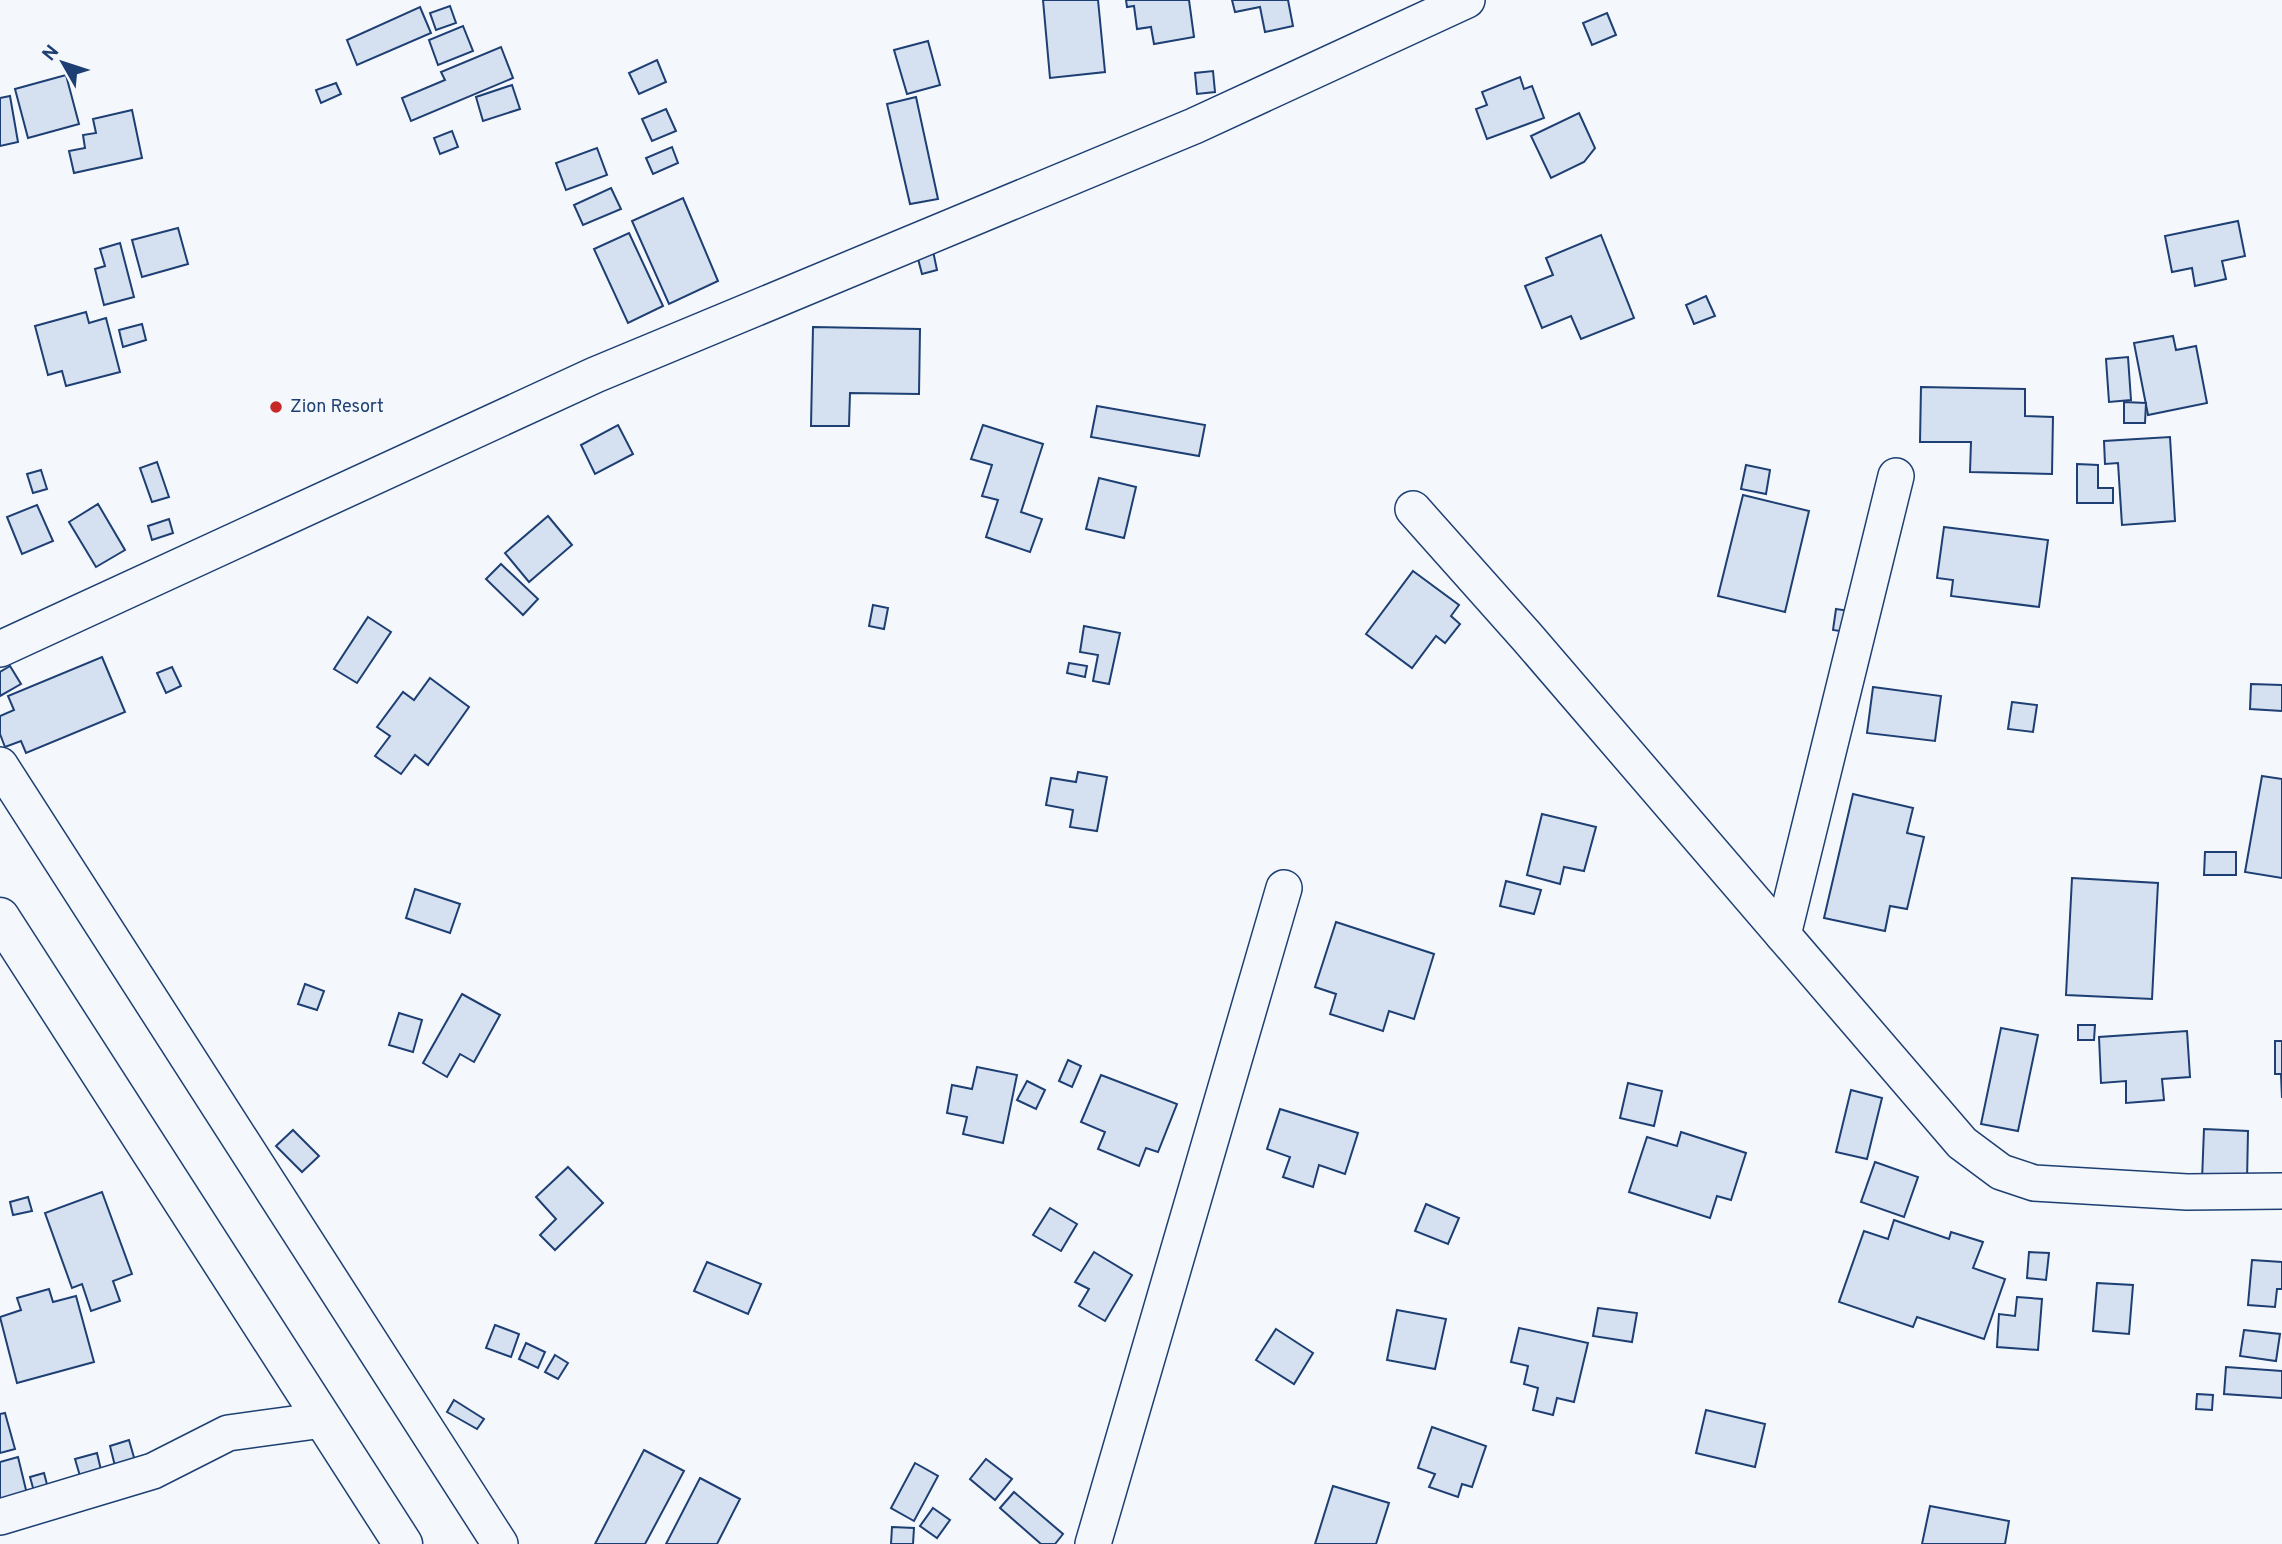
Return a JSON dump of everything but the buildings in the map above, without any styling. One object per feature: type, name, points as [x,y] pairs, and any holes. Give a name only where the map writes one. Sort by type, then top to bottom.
[{"type":"street","points":[[0,649],[595,374],[1194,126],[1467,0]]},
{"type":"street","points":[[1783,935],[1896,476]]},
{"type":"street","points":[[1413,509],[1527,637],[1962,1143],[2001,1172],[2034,1183],[2187,1192],[2282,1191]]},
{"type":"street","points":[[0,765],[500,1544]]},
{"type":"street","points":[[1093,1544],[1284,888]]},
{"type":"street","points":[[0,917],[403,1544]]},
{"type":"street","points":[[0,1517],[153,1471],[228,1433],[323,1420]]},
{"type":"place","name":"Zion Resort","points":[[276,407]]}]
